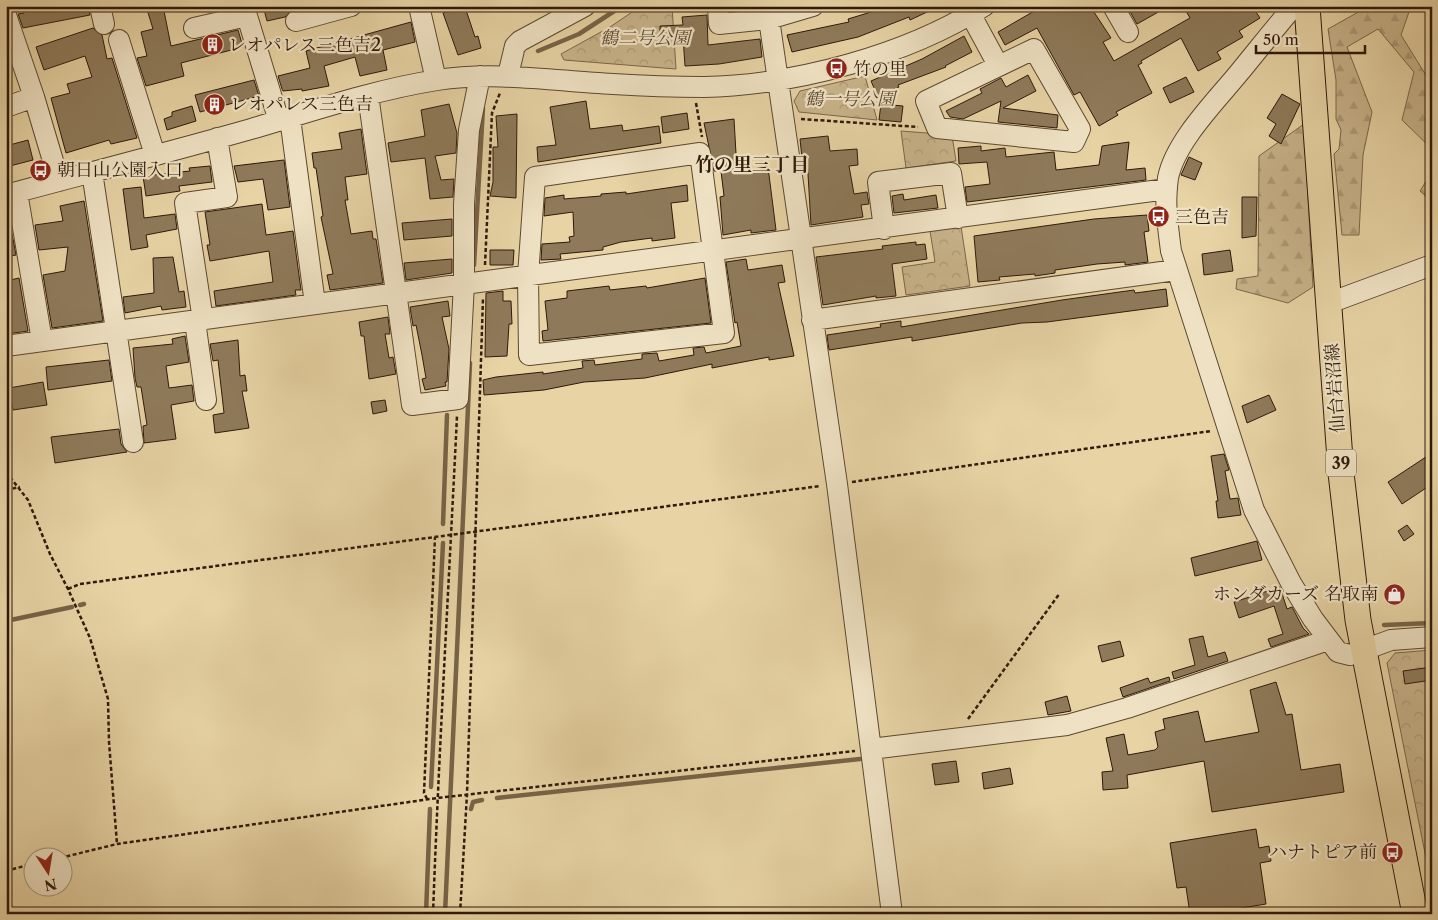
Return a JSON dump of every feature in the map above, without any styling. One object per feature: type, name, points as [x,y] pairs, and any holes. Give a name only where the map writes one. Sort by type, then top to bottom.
[{"type":"main road","name":"仙台岩沼線","points":[[1307,6],[1341,473],[1363,650],[1415,914]]},
{"type":"street","points":[[296,21],[351,6]]},
{"type":"street","points":[[419,6],[436,80]]},
{"type":"street","points":[[504,83],[515,46],[520,41],[586,6]]},
{"type":"street","points":[[718,6],[719,24],[769,19],[813,6]]},
{"type":"street","points":[[1113,6],[1128,32]]},
{"type":"street","points":[[1294,6],[1178,152],[1168,176],[1167,190],[1168,232],[1176,270],[1254,510],[1291,583],[1328,640],[1338,652],[1350,655],[1391,640],[1432,638]]},
{"type":"street","points":[[42,341],[11,193],[368,96],[436,80],[480,76],[504,83],[706,87],[779,78],[841,65],[888,51],[944,28],[973,9],[998,65]]},
{"type":"street","points":[[6,15],[34,97],[59,181]]},
{"type":"street","points":[[194,28],[248,16],[284,119],[315,304]]},
{"type":"street","points":[[769,19],[837,484],[892,914]]},
{"type":"street","points":[[119,40],[155,155]]},
{"type":"street","points":[[1034,49],[1080,129],[1074,142],[937,128],[926,101],[998,65],[1034,49]]},
{"type":"street","points":[[368,96],[412,405],[458,399],[473,282],[464,204],[469,130],[480,76]]},
{"type":"street","points":[[6,107],[34,97]]},
{"type":"street","points":[[206,400],[186,203],[227,197],[217,138]]},
{"type":"street","points":[[700,153],[713,252],[724,334],[529,355],[528,276],[535,177],[700,153]]},
{"type":"street","points":[[92,172],[133,442]]},
{"type":"street","points":[[884,229],[878,182],[951,173],[958,218]]},
{"type":"street","points":[[6,346],[1167,190]]},
{"type":"street","points":[[1329,303],[1432,265]]},
{"type":"street","points":[[812,320],[1176,270]]},
{"type":"street","points":[[871,750],[1067,725],[1095,718],[1328,640]]},
{"type":"path","points":[[460,914],[467,794],[480,404],[473,282],[492,113],[504,83]]},
{"type":"path","points":[[695,100],[702,140],[700,153]]},
{"type":"path","points":[[797,119],[937,128]]},
{"type":"path","points":[[433,914],[437,798],[458,399]]},
{"type":"path","points":[[68,589],[80,584],[837,484],[1227,428]]},
{"type":"path","points":[[6,472],[20,487],[90,638],[108,699],[109,742],[117,844]]},
{"type":"path","points":[[6,490],[20,487]]},
{"type":"path","points":[[427,799],[424,793],[435,537]]},
{"type":"path","points":[[954,739],[1060,593]]},
{"type":"path","points":[[72,855],[117,844],[442,797],[871,750]]},
{"type":"path","points":[[6,870],[22,866]]},
{"type":"green space","name":"鶴二号公園","points":[[641,6],[672,6],[676,69],[564,60],[561,54],[610,27]]},
{"type":"green space","points":[[1369,6],[1411,6],[1401,35],[1432,85],[1432,149],[1402,120],[1414,72],[1378,29],[1347,47],[1372,112],[1363,155],[1359,235],[1342,235],[1334,154],[1339,149],[1341,130],[1336,119],[1336,80],[1328,29]]},
{"type":"green space","name":"鶴一号公園","points":[[865,76],[877,120],[799,112],[794,101],[800,91]]},
{"type":"green space","points":[[1304,124],[1313,287],[1288,303],[1236,289],[1237,279],[1258,276],[1259,156]]},
{"type":"green space","points":[[901,131],[952,135],[956,161],[906,168]]},
{"type":"green space","points":[[1432,172],[1432,202],[1420,191]]},
{"type":"green space","points":[[961,226],[970,286],[906,295],[902,267],[935,262],[930,231]]},
{"type":"green space","points":[[1432,650],[1432,888],[1387,663],[1395,653]]},
{"type":"building","points":[[22,6],[88,6],[90,15],[23,28],[18,14],[24,13]]},
{"type":"building","points":[[146,6],[163,6],[171,46],[238,30],[243,47],[181,63],[184,76],[146,86],[137,58],[147,56],[141,32],[153,29]]},
{"type":"building","points":[[263,6],[305,6],[292,10],[285,17],[267,21]]},
{"type":"building","points":[[891,6],[940,6],[910,20],[909,17],[858,37],[792,52],[787,35],[849,22],[848,19]]},
{"type":"building","points":[[1043,6],[1090,6],[1111,38],[1103,42],[1114,61],[1190,18],[1183,6],[1252,6],[1260,18],[1239,31],[1243,37],[1217,52],[1221,59],[1198,71],[1181,38],[1141,61],[1142,63],[1138,65],[1152,93],[1116,112],[1118,115],[1099,126],[1080,92],[1074,95],[1037,28],[1005,45],[998,32]]},
{"type":"building","points":[[1127,6],[1169,6],[1137,24]]},
{"type":"building","points":[[465,7],[475,37],[478,36],[481,48],[458,55],[443,13]]},
{"type":"building","points":[[707,15],[708,45],[760,39],[762,57],[719,64],[685,66],[683,37],[660,38],[660,26],[683,25],[682,17]]},
{"type":"building","points":[[411,22],[415,42],[383,50],[387,70],[360,76],[355,57],[324,66],[329,86],[302,91],[302,89],[283,91],[278,76],[310,68],[306,51]]},
{"type":"building","points":[[93,28],[102,35],[107,59],[112,58],[137,138],[111,144],[109,140],[66,153],[51,98],[70,93],[67,84],[92,77],[85,56],[44,70],[36,47]]},
{"type":"building","points":[[964,36],[972,52],[946,67],[898,85],[899,87],[878,97],[871,81],[922,59]]},
{"type":"building","points":[[1028,75],[1036,91],[1003,108],[1058,115],[1057,128],[998,122],[1001,101],[963,119],[950,117],[946,111],[982,93],[980,89],[1001,78],[1006,87]]},
{"type":"building","points":[[1186,77],[1194,92],[1170,103],[1163,88]]},
{"type":"building","name":"レオパレス三色吉","points":[[254,80],[259,96],[200,112],[195,95]]},
{"type":"building","points":[[1282,94],[1300,104],[1281,144],[1269,136],[1276,124],[1267,118]]},
{"type":"building","points":[[586,101],[590,129],[622,125],[623,131],[659,126],[661,143],[538,162],[537,147],[556,145],[550,107]]},
{"type":"building","points":[[449,104],[457,133],[456,153],[435,156],[441,180],[454,179],[453,197],[430,199],[425,158],[391,162],[388,143],[425,136],[421,110]]},
{"type":"building","points":[[881,104],[903,106],[901,122],[879,120]]},
{"type":"building","points":[[192,106],[196,121],[167,130],[164,119],[172,116],[172,112]]},
{"type":"building","points":[[687,113],[689,129],[663,133],[661,117]]},
{"type":"building","points":[[517,114],[516,198],[490,196],[493,182],[493,147],[498,147],[496,116]]},
{"type":"building","points":[[734,119],[737,171],[768,167],[776,230],[751,233],[751,230],[723,235],[720,197],[724,196],[721,171],[714,171],[704,123]]},
{"type":"building","points":[[361,129],[367,174],[345,177],[348,200],[345,200],[351,234],[372,231],[373,239],[376,239],[383,283],[330,290],[327,275],[333,274],[321,217],[323,216],[312,153],[342,149],[339,133]]},
{"type":"building","points":[[828,136],[830,151],[857,149],[858,165],[849,166],[854,194],[867,192],[869,204],[861,205],[863,217],[811,225],[807,157],[802,158],[800,139]]},
{"type":"building","points":[[28,140],[33,160],[6,167],[6,146]]},
{"type":"building","points":[[1129,142],[1126,170],[1145,168],[1146,180],[967,202],[965,187],[990,184],[987,162],[959,164],[958,148],[981,146],[981,151],[1005,148],[1006,157],[1054,152],[1056,170],[1099,165],[1102,146]]},
{"type":"building","points":[[1189,157],[1202,163],[1195,180],[1181,175]]},
{"type":"building","points":[[284,160],[290,207],[268,210],[263,179],[238,182],[234,166]]},
{"type":"building","points":[[210,166],[212,182],[179,186],[180,191],[146,196],[143,176],[190,171],[189,168]]},
{"type":"building","points":[[687,185],[688,201],[671,203],[675,238],[652,241],[652,238],[621,242],[603,247],[603,250],[560,254],[561,259],[541,260],[542,244],[570,242],[569,237],[574,236],[573,212],[544,216],[545,198],[564,195],[564,199],[601,196],[601,194],[626,192],[626,194]]},
{"type":"building","points":[[141,187],[144,218],[175,214],[177,229],[146,235],[148,247],[131,250],[123,189]]},
{"type":"building","points":[[903,194],[904,200],[936,195],[938,208],[894,213],[892,196]]},
{"type":"building","points":[[1242,197],[1257,197],[1256,236],[1242,238]]},
{"type":"building","points":[[84,201],[103,321],[52,328],[43,275],[65,271],[68,247],[39,250],[35,225],[63,221],[60,206]]},
{"type":"building","points":[[262,204],[266,235],[293,231],[301,290],[295,290],[296,295],[216,306],[214,291],[273,282],[269,251],[210,261],[207,245],[210,245],[205,212]]},
{"type":"building","points":[[1147,215],[1149,231],[1144,232],[1148,262],[1125,265],[1125,262],[1097,264],[1055,270],[1055,273],[1035,276],[1035,274],[999,277],[1000,280],[978,282],[974,236],[1094,219]]},
{"type":"building","points":[[452,219],[452,236],[404,240],[402,223]]},
{"type":"building","points":[[12,234],[16,255],[6,257],[6,235]]},
{"type":"building","points":[[916,242],[916,245],[925,244],[927,259],[892,264],[896,296],[876,298],[876,296],[823,305],[816,257],[883,249],[882,246]]},
{"type":"building","points":[[490,250],[514,250],[513,265],[490,265]]},
{"type":"building","points":[[1230,250],[1233,271],[1204,275],[1202,254]]},
{"type":"building","points":[[173,257],[179,292],[184,291],[186,307],[162,310],[161,306],[125,313],[123,297],[154,293],[153,258]]},
{"type":"building","points":[[452,259],[452,273],[406,280],[404,263]]},
{"type":"building","points":[[746,259],[748,270],[782,265],[785,282],[778,283],[794,356],[769,360],[769,357],[712,368],[712,364],[645,378],[584,382],[544,390],[484,395],[483,380],[496,377],[543,372],[543,374],[583,368],[582,361],[594,360],[595,365],[642,359],[642,354],[657,353],[659,361],[694,355],[693,348],[704,347],[706,353],[741,346],[737,322],[735,323],[726,262]]},
{"type":"building","points":[[19,278],[28,331],[6,334],[6,281]]},
{"type":"building","points":[[705,278],[711,323],[543,341],[542,331],[548,330],[545,301],[567,298],[567,291],[609,286],[610,290],[646,286],[647,288]]},
{"type":"building","points":[[1166,289],[1168,306],[1047,322],[1022,323],[912,341],[912,337],[829,350],[827,335],[881,327],[880,324],[901,321],[901,327],[1062,300],[1134,290],[1135,293]]},
{"type":"building","points":[[503,291],[503,301],[511,301],[512,324],[509,324],[507,356],[485,357],[486,293]]},
{"type":"building","points":[[448,301],[450,316],[442,317],[449,349],[446,386],[425,390],[422,379],[426,378],[422,355],[416,325],[413,326],[410,307]]},
{"type":"building","points":[[388,317],[390,334],[385,334],[389,358],[393,357],[396,374],[369,379],[364,336],[361,336],[359,322]]},
{"type":"building","points":[[185,336],[189,362],[166,366],[169,388],[192,385],[194,401],[171,405],[176,439],[144,443],[143,426],[147,425],[141,387],[137,387],[135,378],[133,348],[173,344],[172,339]]},
{"type":"building","points":[[238,340],[240,376],[245,375],[247,391],[242,391],[249,428],[215,433],[213,415],[224,413],[218,360],[213,361],[210,344]]},
{"type":"building","points":[[109,360],[112,381],[48,390],[46,367]]},
{"type":"building","points":[[43,382],[47,405],[13,410],[9,388]]},
{"type":"building","points":[[1269,395],[1276,410],[1247,423],[1242,406]]},
{"type":"building","points":[[385,400],[387,411],[373,414],[371,402]]},
{"type":"building","points":[[119,429],[121,444],[127,452],[55,463],[51,437]]},
{"type":"building","points":[[1432,453],[1432,484],[1402,504],[1388,482]]},
{"type":"building","points":[[1224,454],[1229,470],[1225,471],[1230,499],[1238,498],[1241,515],[1218,518],[1216,501],[1218,501],[1211,456]]},
{"type":"building","points":[[1407,525],[1414,534],[1404,541],[1398,531]]},
{"type":"building","points":[[1257,541],[1262,560],[1195,576],[1191,558]]},
{"type":"building","points":[[1280,587],[1287,609],[1292,607],[1303,628],[1309,634],[1271,647],[1268,639],[1283,634],[1274,606],[1239,618],[1234,602]]},
{"type":"building","points":[[1203,636],[1208,657],[1225,652],[1228,661],[1174,679],[1172,672],[1195,665],[1189,639]]},
{"type":"building","points":[[1120,641],[1124,656],[1102,662],[1098,646]]},
{"type":"building","points":[[1432,667],[1432,680],[1405,684],[1403,671]]},
{"type":"building","points":[[1169,677],[1170,681],[1123,697],[1120,688],[1148,678],[1150,683]]},
{"type":"building","points":[[1276,682],[1286,715],[1292,714],[1301,770],[1340,764],[1344,792],[1212,812],[1204,761],[1127,775],[1128,788],[1103,790],[1102,772],[1113,771],[1106,738],[1124,734],[1128,755],[1155,750],[1158,747],[1155,732],[1165,729],[1163,719],[1198,711],[1205,742],[1259,732],[1250,690]]},
{"type":"building","points":[[1067,696],[1071,711],[1048,715],[1045,702]]},
{"type":"building","points":[[956,761],[959,782],[935,785],[932,764]]},
{"type":"building","points":[[1010,768],[1013,784],[984,789],[982,773]]},
{"type":"building","points":[[1256,829],[1259,848],[1269,846],[1271,861],[1260,863],[1266,904],[1205,914],[1190,914],[1186,887],[1177,888],[1170,843]]},
{"type":"waterway","points":[[538,51],[579,34],[622,6]]},
{"type":"waterway","points":[[474,265],[483,108]]},
{"type":"waterway","points":[[445,914],[470,363]]},
{"type":"waterway","points":[[443,524],[447,415]]},
{"type":"waterway","points":[[431,787],[443,543]]},
{"type":"waterway","points":[[80,605],[84,604]]},
{"type":"waterway","points":[[6,621],[72,607]]},
{"type":"waterway","points":[[1384,625],[1432,623]]},
{"type":"waterway","points":[[497,798],[860,759]]},
{"type":"waterway","points":[[471,809],[473,802],[482,800]]},
{"type":"waterway","points":[[426,914],[430,809]]},
{"type":"place","name":"レオパレス三色吉2","points":[[212,45]]},
{"type":"place","name":"竹の里","points":[[837,69]]},
{"type":"place","name":"レオパレス三色吉","points":[[214,104]]},
{"type":"place","name":"朝日山公園入口","points":[[41,170]]},
{"type":"place","name":"三色吉","points":[[1159,217]]},
{"type":"place","name":"ホンダカーズ 名取南","points":[[1394,594]]},
{"type":"place","name":"ハナトピア前","points":[[1393,852]]},
{"type":"district","name":"竹の里三丁目","points":[[752,164]]}]
